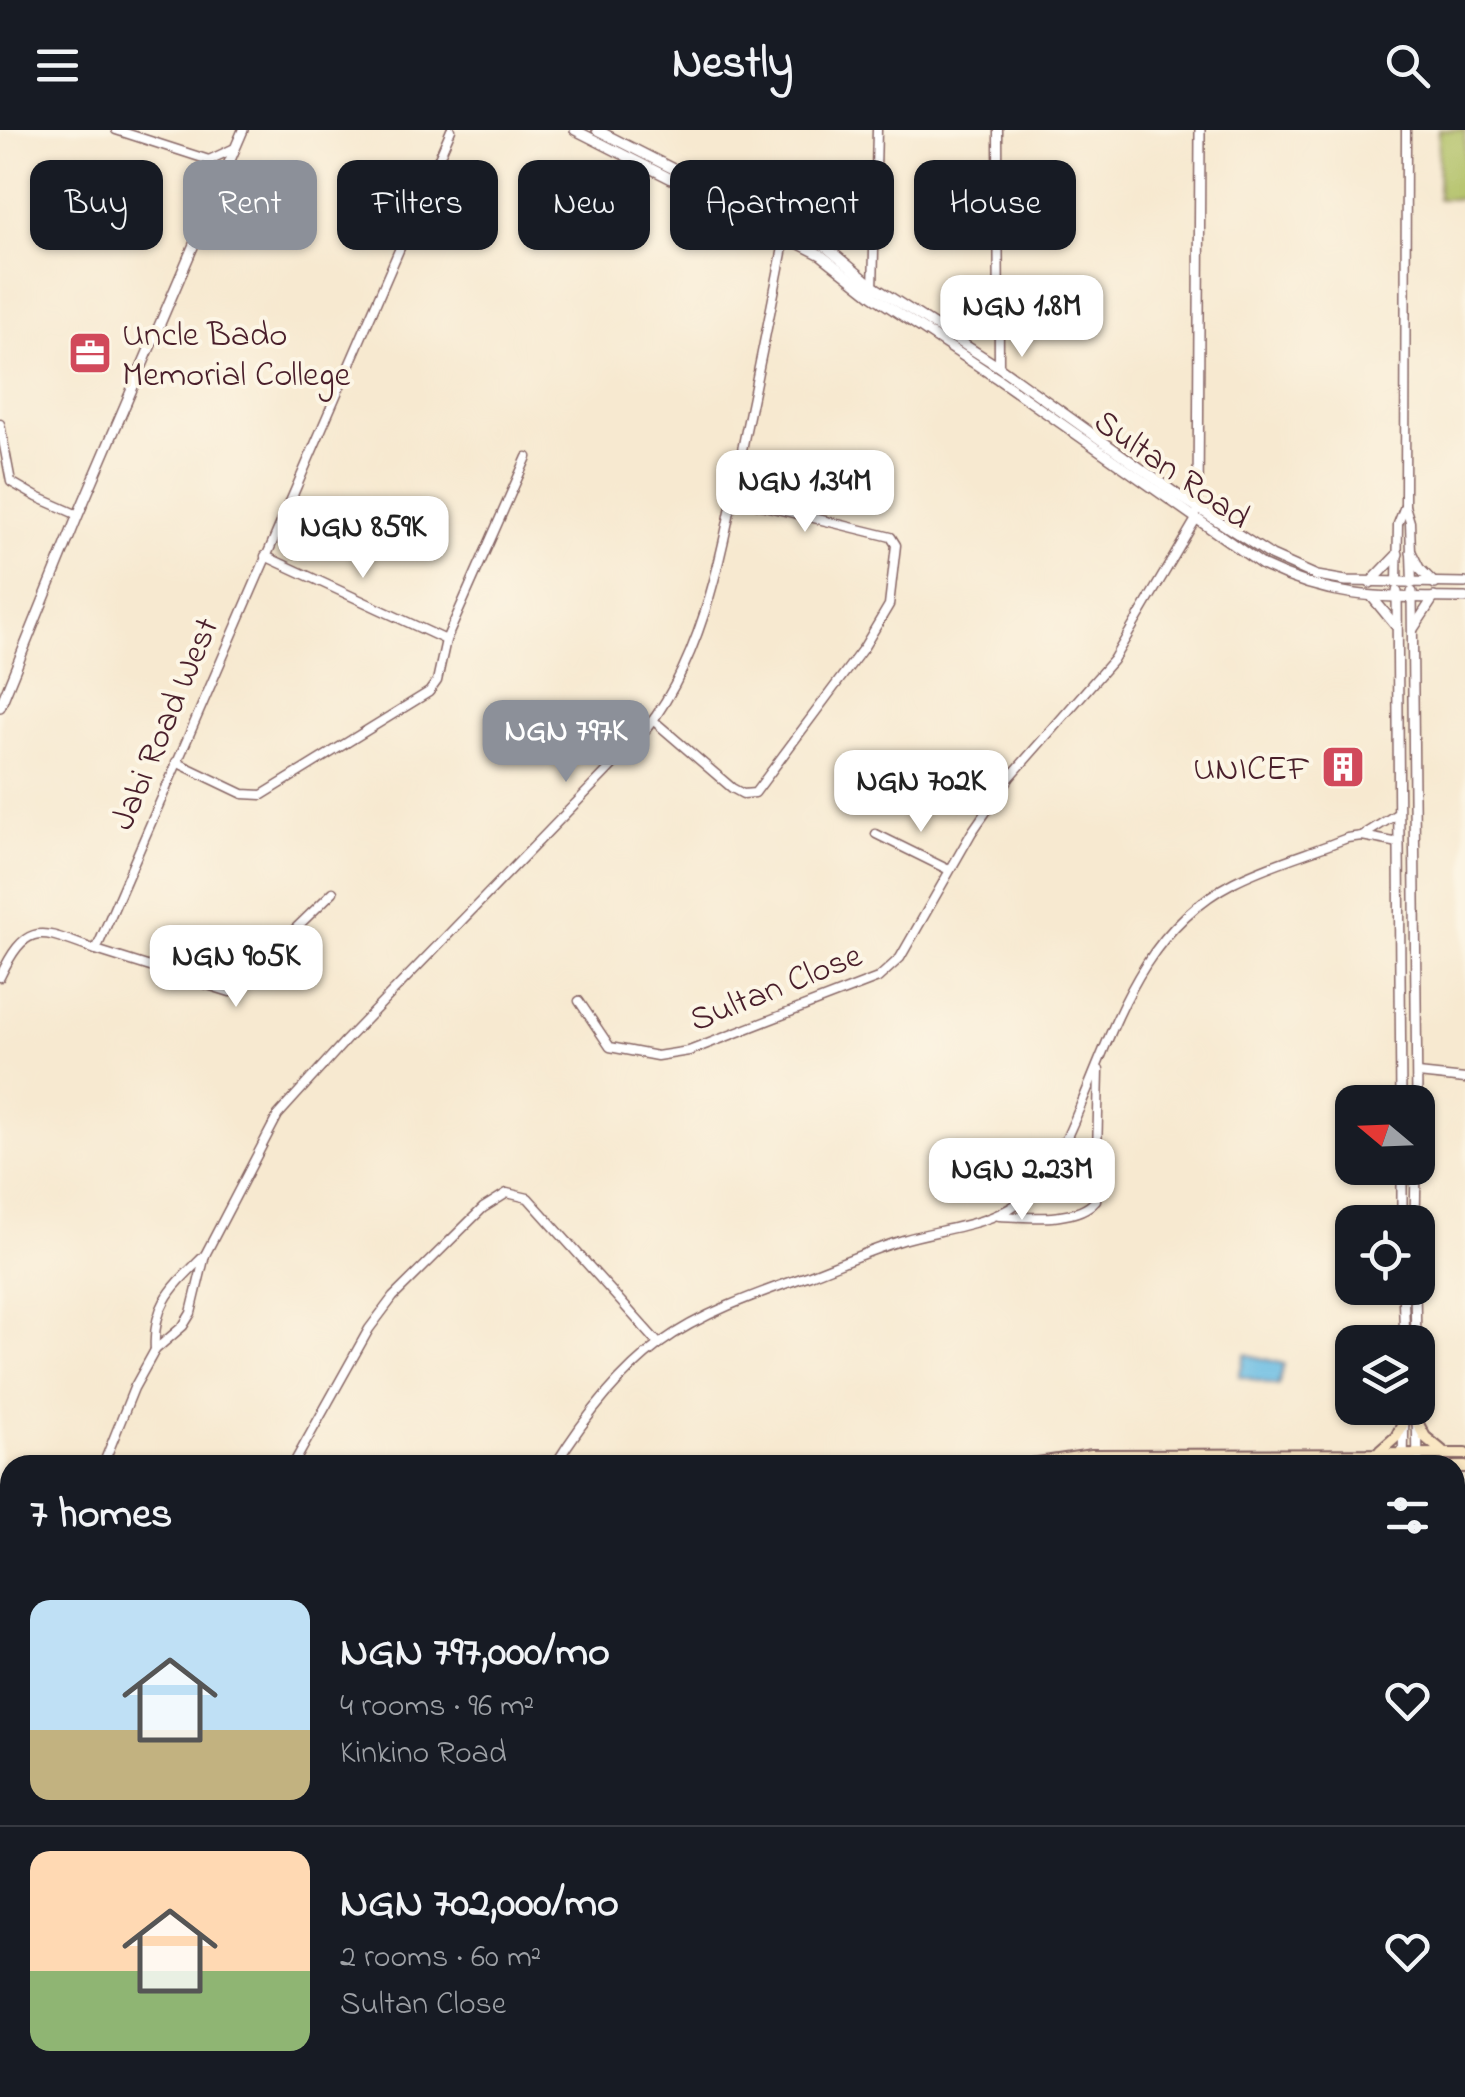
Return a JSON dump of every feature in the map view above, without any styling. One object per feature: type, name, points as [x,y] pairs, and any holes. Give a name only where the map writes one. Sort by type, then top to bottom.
[{"type":"main road","points":[[1374,1453],[1396,1438],[1402,1425]]},
{"type":"main road","points":[[1419,1425],[1436,1448],[1447,1453]]},
{"type":"main road","points":[[1411,1455],[1465,1454]]},
{"type":"main road","points":[[1086,1455],[1384,1455]]},
{"type":"street","points":[[116,130],[210,160],[235,148]]},
{"type":"street","points":[[229,160],[244,130]]},
{"type":"street","name":"Jabi Road West","points":[[96,950],[451,130]]},
{"type":"street","points":[[575,130],[659,166]]},
{"type":"street","points":[[597,130],[670,172]]},
{"type":"street","points":[[873,291],[878,130]]},
{"type":"street","points":[[998,130],[999,368]]},
{"type":"street","points":[[1198,514],[1200,130]]},
{"type":"street","points":[[1406,130],[1405,506],[1410,522],[1412,584],[1418,1085]]},
{"type":"street","points":[[0,707],[190,250]]},
{"type":"street","points":[[107,1455],[134,1388],[155,1350],[184,1326],[191,1313],[205,1254],[278,1115],[654,721],[688,660],[721,551],[782,250]]},
{"type":"street","name":"Sultan Road","points":[[810,250],[1198,514],[1300,570],[1370,583],[1465,583]]},
{"type":"street","name":"Sultan Road","points":[[829,250],[873,291],[999,368],[1264,566],[1297,582],[1345,594],[1465,598]]},
{"type":"street","points":[[0,424],[11,482],[78,515]]},
{"type":"street","points":[[176,762],[242,794],[262,796],[429,692],[437,681],[446,640],[528,457]]},
{"type":"street","points":[[654,721],[732,788],[743,794],[755,793],[864,647],[889,606],[896,545],[890,538],[732,498]]},
{"type":"street","points":[[1401,1085],[1396,596],[1398,524],[1405,506]]},
{"type":"street","name":"Sultan Close","points":[[579,1001],[613,1049],[658,1056],[689,1051],[878,978],[900,958],[949,870],[1010,777],[1113,660],[1198,514]]},
{"type":"street","points":[[1411,552],[1434,584]]},
{"type":"street","points":[[1370,583],[1398,554]]},
{"type":"street","points":[[265,556],[446,640]]},
{"type":"street","points":[[1372,596],[1397,628]]},
{"type":"street","points":[[1411,632],[1434,597]]},
{"type":"street","points":[[1362,836],[1397,814]]},
{"type":"street","points":[[876,834],[949,870]]},
{"type":"street","points":[[562,1455],[608,1390],[659,1344],[706,1316],[903,1240],[994,1215],[1017,1204],[1041,1181],[1062,1151],[1117,1013],[1142,969],[1194,910],[1234,882],[1347,838],[1362,836],[1399,843]]},
{"type":"street","points":[[0,978],[15,946],[40,933],[230,992],[333,892]]},
{"type":"street","points":[[1401,1011],[1416,1010]]},
{"type":"street","points":[[994,1215],[1073,1213],[1090,1207],[1096,1200],[1099,1062]]},
{"type":"street","points":[[1418,1074],[1465,1079]]},
{"type":"street","points":[[299,1455],[368,1328],[393,1297],[484,1208],[507,1193],[528,1198],[659,1344]]},
{"type":"street","points":[[155,1350],[154,1332],[160,1306],[205,1254]]},
{"type":"street","points":[[1403,1455],[1404,1425]]},
{"type":"street","points":[[1417,1425],[1417,1455]]},
{"type":"green space","points":[[1439,130],[1465,130],[1465,199],[1438,199]]},
{"type":"water","points":[[1245,1354],[1284,1364],[1278,1386],[1239,1376]]},
{"type":"place","name":"Uncle Bado Memorial College","points":[[90,353]]},
{"type":"place","name":"UNICEF","points":[[1343,767]]}]
